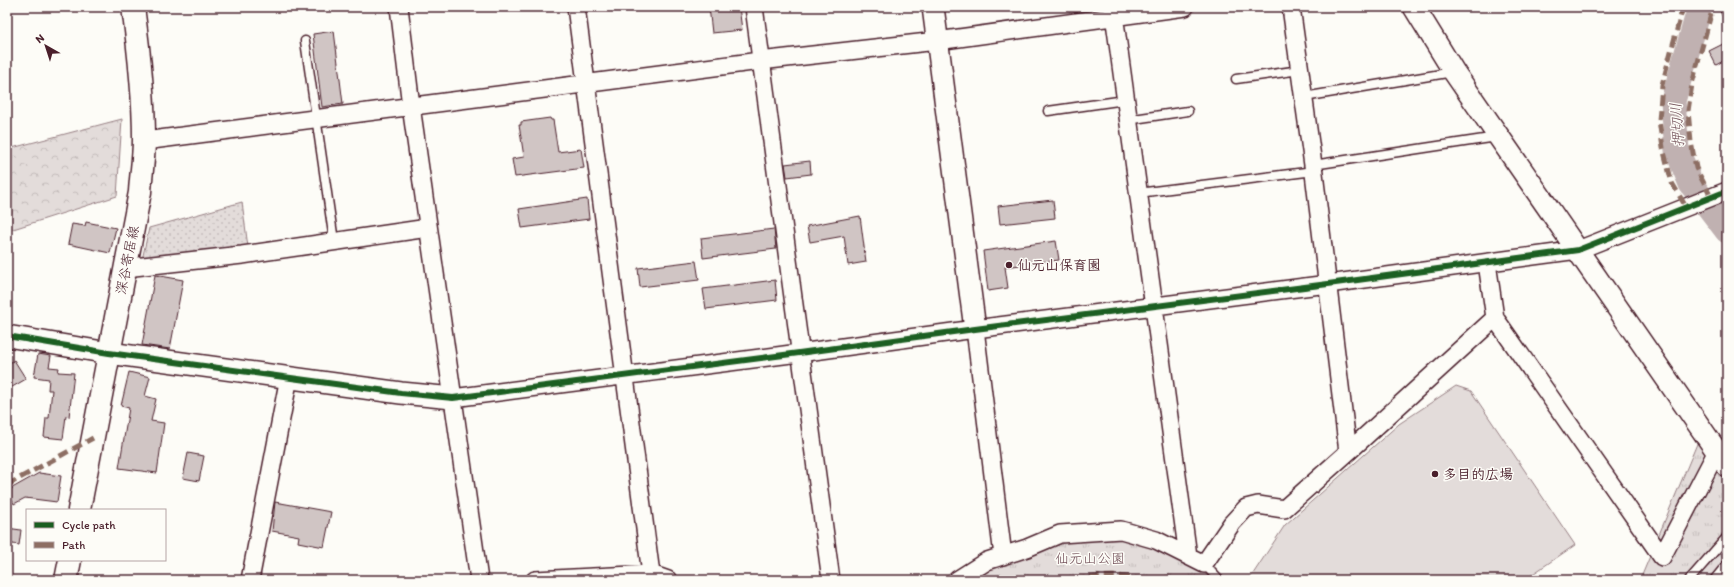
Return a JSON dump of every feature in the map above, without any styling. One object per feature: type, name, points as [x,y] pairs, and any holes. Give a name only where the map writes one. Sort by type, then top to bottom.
[{"type":"main road","name":"深谷寄居線","points":[[79,509],[140,192],[144,141],[139,53],[133,7]]},
{"type":"main road","points":[[66,580],[70,561]]},
{"type":"street","points":[[399,7],[428,228],[479,580]]},
{"type":"street","points":[[576,7],[626,375],[651,574]]},
{"type":"street","points":[[754,7],[830,580]]},
{"type":"street","points":[[933,7],[1003,556]]},
{"type":"street","points":[[144,141],[760,61],[937,41],[1113,12],[1185,7]]},
{"type":"street","points":[[1291,7],[1314,168],[1348,452]]},
{"type":"street","points":[[1414,7],[1454,72],[1722,458],[1662,557],[1495,318],[1486,263]]},
{"type":"street","points":[[1113,12],[1188,556]]},
{"type":"street","points":[[7,336],[109,352],[401,393],[453,398],[1578,250],[1719,194]]},
{"type":"street","points":[[125,268],[242,255],[428,228]]},
{"type":"street","points":[[957,580],[987,561],[1027,548],[1060,534],[1121,530],[1156,540],[1204,564],[1232,523],[1246,508],[1258,504],[1284,509],[1495,318]]},
{"type":"street","points":[[250,580],[289,377]]},
{"type":"street","points":[[535,580],[651,574],[668,580]]},
{"type":"lane","points":[[1724,7],[1727,14]]},
{"type":"lane","points":[[305,41],[334,241]]},
{"type":"lane","points":[[1236,79],[1300,70]]},
{"type":"lane","points":[[1304,97],[1454,72]]},
{"type":"lane","points":[[1048,111],[1125,100]]},
{"type":"lane","points":[[1127,120],[1188,111]]},
{"type":"lane","points":[[1138,193],[1314,168],[1499,137]]},
{"type":"lane","points":[[1689,580],[1727,537]]},
{"type":"lane","points":[[1204,564],[1219,580]]},
{"type":"lane","points":[[1714,580],[1727,564]]},
{"type":"green space","points":[[122,119],[117,196],[7,231],[7,147],[8,149]]},
{"type":"green space","points":[[242,202],[248,247],[142,260],[149,228]]},
{"type":"green space","name":"多目的広場","points":[[1456,386],[1471,391],[1575,545],[1524,580],[1249,580],[1285,525],[1399,424]]},
{"type":"green space","points":[[1699,439],[1727,479],[1727,580],[1640,580]]},
{"type":"green space","name":"仙元山公園","points":[[1118,537],[1167,552],[1193,565],[1212,580],[967,580],[989,567],[1051,542]]},
{"type":"building","points":[[709,7],[739,7],[742,30],[712,33]]},
{"type":"building","points":[[334,31],[343,104],[322,107],[313,34]]},
{"type":"building","points":[[1727,42],[1727,59],[1716,65],[1709,51]]},
{"type":"building","points":[[550,118],[553,120],[558,152],[581,149],[584,168],[515,177],[512,159],[524,157],[519,125],[521,125],[521,122]]},
{"type":"building","points":[[810,161],[811,174],[787,177],[785,164]]},
{"type":"building","points":[[587,199],[589,219],[522,228],[519,209]]},
{"type":"building","points":[[1053,200],[1055,218],[1000,224],[998,206]]},
{"type":"building","points":[[860,216],[866,262],[848,265],[844,236],[810,242],[807,226]]},
{"type":"building","points":[[86,222],[116,228],[110,253],[68,244],[72,224],[85,226]]},
{"type":"building","points":[[774,229],[776,249],[703,258],[701,238]]},
{"type":"building","points":[[1056,241],[1059,260],[1005,267],[1008,288],[988,291],[983,251]]},
{"type":"building","points":[[696,261],[699,280],[640,287],[638,268]]},
{"type":"building","points":[[155,275],[183,280],[170,349],[142,345]]},
{"type":"building","points":[[775,280],[777,300],[706,309],[703,289]]},
{"type":"building","points":[[38,354],[51,356],[49,367],[59,368],[58,372],[74,373],[69,417],[66,416],[63,439],[44,437],[46,418],[49,418],[52,390],[48,390],[49,379],[34,377]]},
{"type":"building","points":[[14,360],[26,379],[7,390],[7,365]]},
{"type":"building","points":[[129,372],[150,377],[145,396],[156,399],[151,421],[164,423],[157,473],[119,468],[129,408],[121,406]]},
{"type":"building","points":[[188,453],[204,456],[199,481],[183,478]]},
{"type":"building","points":[[39,473],[61,476],[57,502],[25,498],[14,504],[7,491]]},
{"type":"building","points":[[275,502],[331,512],[324,547],[298,542],[299,536],[272,531]]},
{"type":"building","points":[[7,528],[21,530],[19,545],[7,543]]},
{"type":"waterway","name":"押切川","points":[[1700,7],[1673,101],[1677,150],[1691,184],[1727,231]]},
{"type":"marked path","points":[[1683,7],[1662,85],[1659,120],[1663,148],[1672,183],[1686,207]]},
{"type":"marked path","points":[[1711,197],[1696,168],[1691,142],[1688,111],[1692,84],[1713,7]]},
{"type":"marked path","points":[[7,485],[93,438]]},
{"type":"marked path","points":[[1075,580],[1108,576],[1142,580]]},
{"type":"cycle path","points":[[7,336],[109,353],[401,393],[453,398],[1578,250],[1727,191]]},
{"type":"place","name":"仙元山保育園","points":[[1009,265]]},
{"type":"place","name":"多目的広場","points":[[1435,474]]}]
